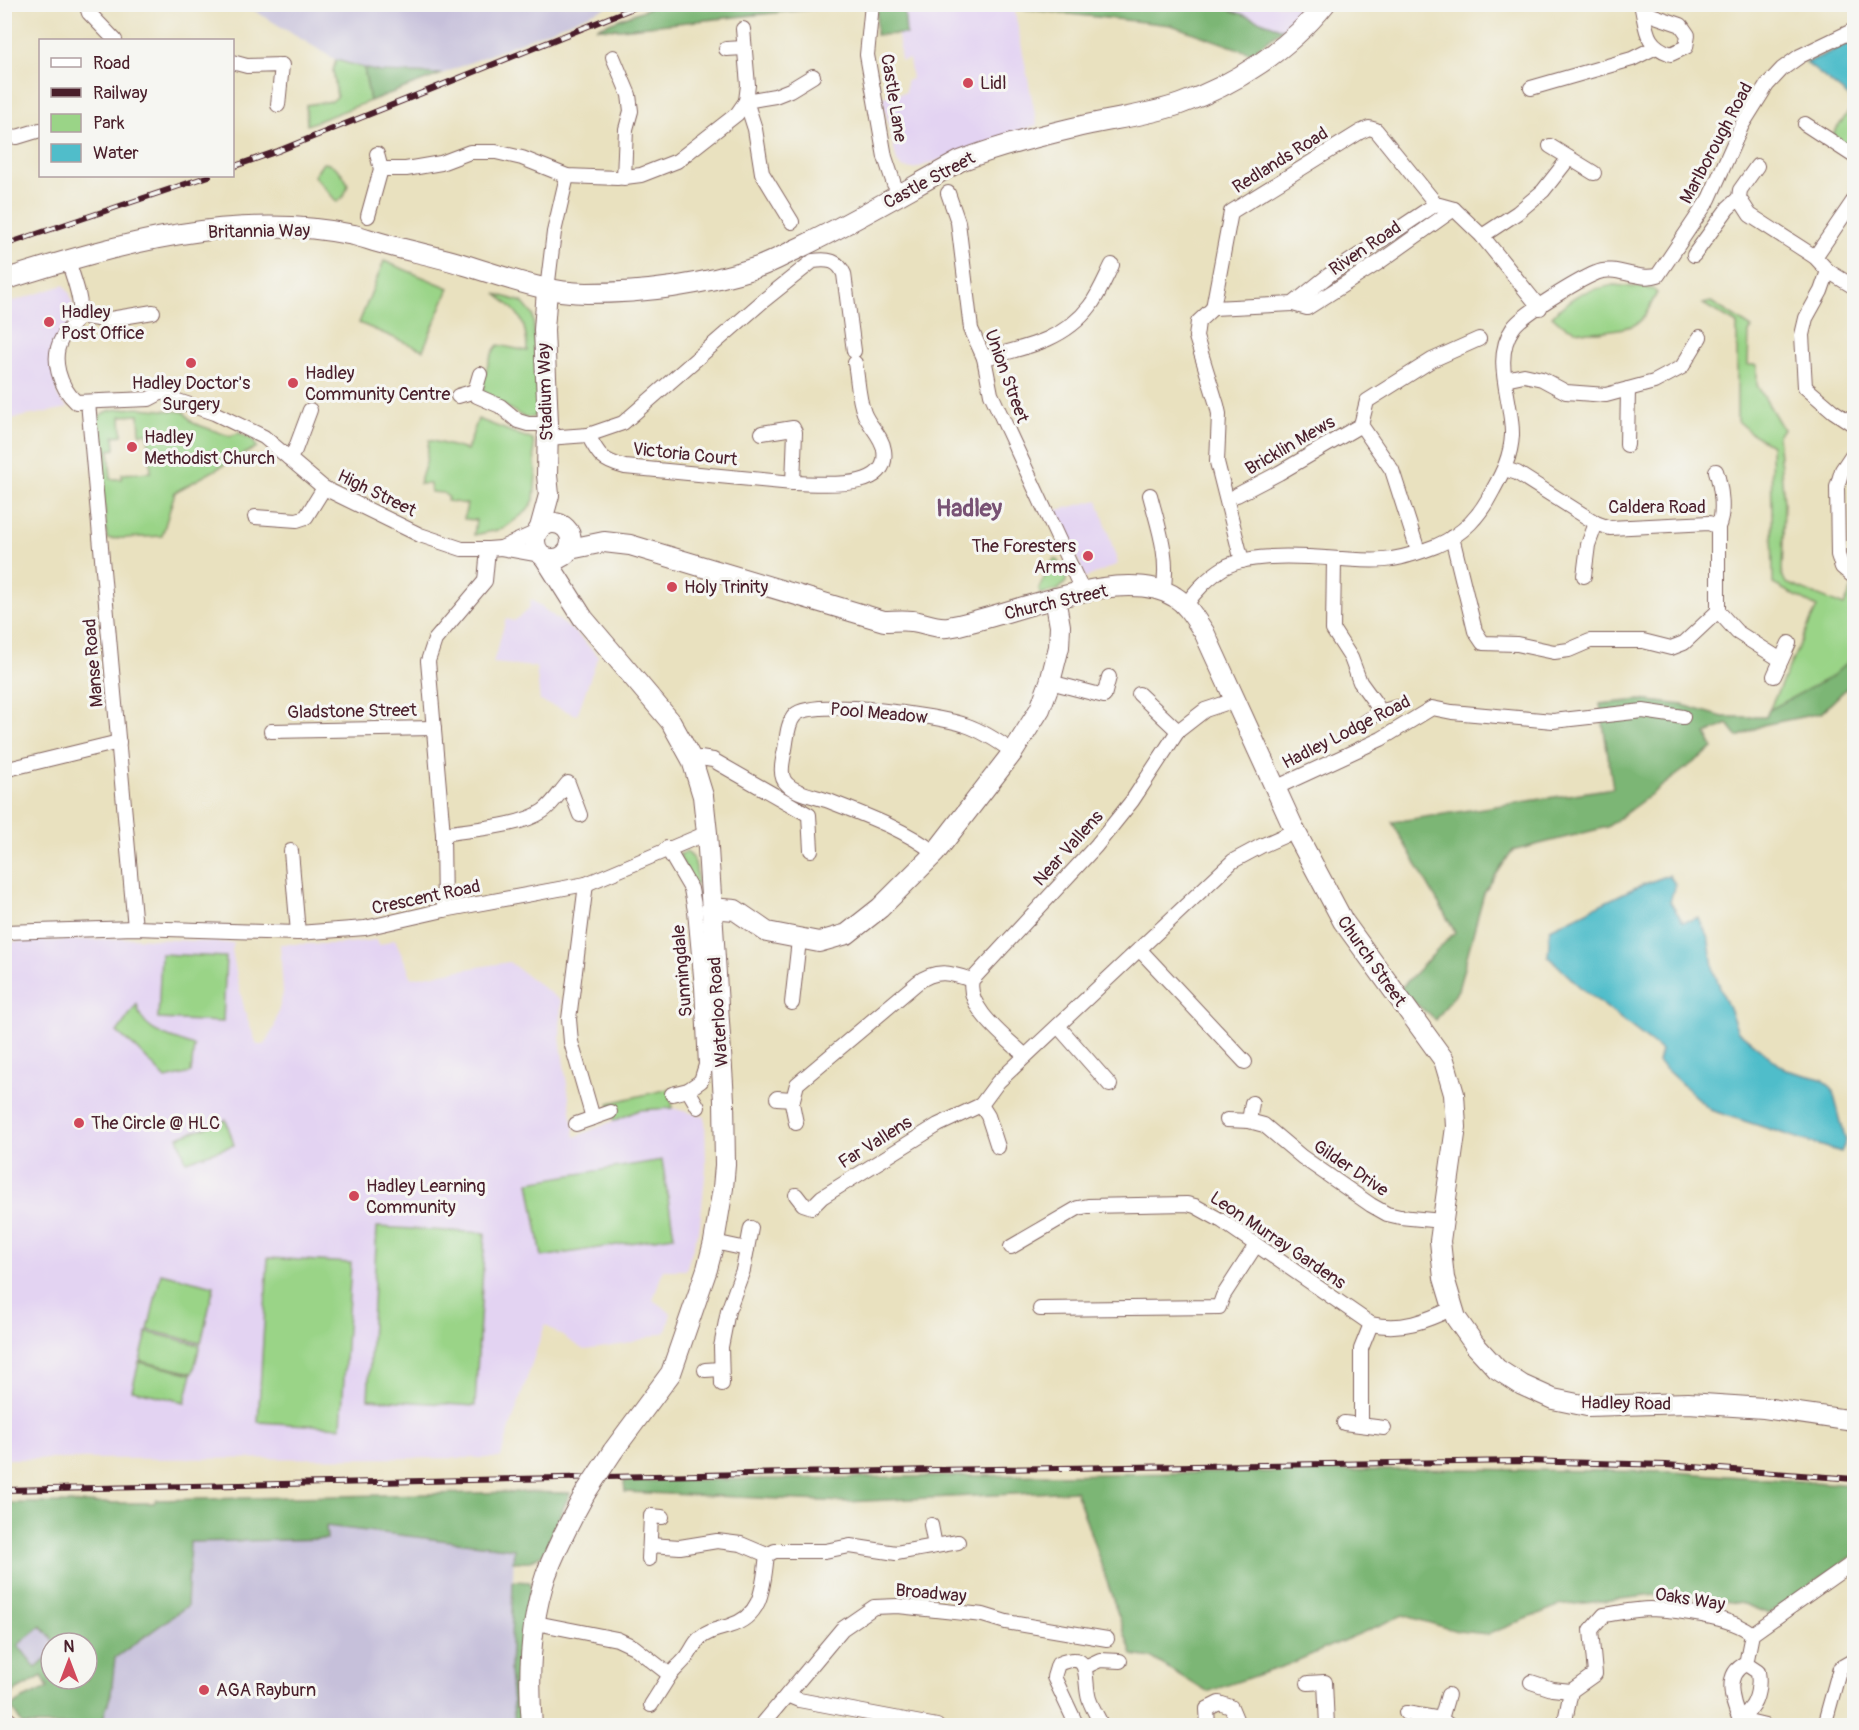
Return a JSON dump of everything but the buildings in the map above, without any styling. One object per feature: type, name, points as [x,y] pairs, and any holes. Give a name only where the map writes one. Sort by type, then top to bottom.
[{"type":"street","points":[[86,4],[89,13],[114,39]]},
{"type":"street","name":"Castle Lane","points":[[872,4],[867,55],[885,157],[894,184],[900,194]]},
{"type":"street","name":"Castle Street","points":[[547,290],[586,293],[657,289],[706,281],[747,270],[832,233],[960,161],[982,152],[1171,106],[1198,96],[1251,69],[1289,42],[1307,27],[1325,4]]},
{"type":"street","points":[[1642,8],[1681,25],[1688,35],[1686,47],[1671,54],[1656,46],[1648,36],[1642,8]]},
{"type":"street","points":[[743,29],[748,85],[746,101],[755,129],[762,173],[792,222]]},
{"type":"street","name":"Marlborough Road","points":[[1186,605],[1210,578],[1226,567],[1242,561],[1272,558],[1392,559],[1436,546],[1463,531],[1479,515],[1510,455],[1512,432],[1504,354],[1512,329],[1522,318],[1599,271],[1651,277],[1658,275],[1709,199],[1742,125],[1767,86],[1782,69],[1800,56],[1854,30]]},
{"type":"street","points":[[1531,88],[1632,59],[1656,46]]},
{"type":"street","points":[[726,49],[744,48]]},
{"type":"street","points":[[614,57],[629,95],[631,111],[626,129],[624,178]]},
{"type":"street","points":[[234,63],[247,66],[282,64],[278,105]]},
{"type":"street","points":[[381,169],[405,169],[441,163],[470,152],[496,152],[567,176],[624,178],[641,175],[677,161],[737,114],[746,101],[775,96],[813,76]]},
{"type":"street","points":[[1805,124],[1854,156]]},
{"type":"street","name":"Redlands Road","points":[[1242,561],[1217,462],[1219,414],[1196,337],[1198,322],[1213,308],[1231,212],[1369,128],[1376,130],[1436,204]]},
{"type":"street","points":[[4,135],[17,137],[39,130]]},
{"type":"street","points":[[1550,146],[1594,173]]},
{"type":"street","points":[[368,216],[381,169],[377,154]]},
{"type":"street","points":[[1482,236],[1517,213],[1544,191],[1569,158]]},
{"type":"street","points":[[1756,166],[1740,190],[1739,198],[1750,215],[1815,257],[1828,271],[1854,287]]},
{"type":"street","points":[[547,290],[554,232],[567,176]]},
{"type":"street","name":"Union Street","points":[[948,193],[958,222],[971,329],[984,358],[991,394],[1083,592]]},
{"type":"street","points":[[1694,255],[1728,208],[1739,198]]},
{"type":"street","points":[[1815,257],[1854,200]]},
{"type":"street","points":[[1436,204],[1454,209],[1482,236],[1540,308]]},
{"type":"street","name":"Riven Road","points":[[1293,304],[1329,275],[1436,204]]},
{"type":"street","name":"Riven Road","points":[[1213,308],[1293,304],[1307,308],[1378,263],[1454,209]]},
{"type":"street","name":"Britannia Way","points":[[4,280],[68,260],[166,236],[237,228],[281,226],[355,235],[436,256],[547,290]]},
{"type":"street","points":[[68,260],[80,304],[79,316],[62,338],[57,362],[65,392],[76,402],[88,402]]},
{"type":"street","name":"Victoria Court","points":[[813,261],[833,261],[841,267],[844,274],[854,357],[865,414],[883,445],[885,457],[881,470],[871,479],[862,482],[793,483],[626,467],[603,459],[588,435],[623,423],[763,301],[813,261]]},
{"type":"street","points":[[984,358],[1040,344],[1076,322],[1099,293],[1112,265]]},
{"type":"street","points":[[1828,271],[1821,291],[1806,318],[1802,335],[1805,387],[1833,411],[1854,425]]},
{"type":"street","name":"Stadium Way","points":[[547,290],[544,330],[547,475],[549,495],[561,524]]},
{"type":"street","points":[[79,316],[104,320],[153,312]]},
{"type":"street","points":[[1505,379],[1524,375],[1542,379],[1566,392],[1606,394],[1654,382],[1682,367],[1700,337]]},
{"type":"street","name":"Bricklin Mews","points":[[1238,495],[1365,429],[1367,402],[1432,360],[1479,339]]},
{"type":"street","points":[[480,374],[475,391],[477,396],[500,406],[518,421],[547,431],[588,435]]},
{"type":"street","points":[[1628,389],[1628,445]]},
{"type":"street","name":"High Street","points":[[88,402],[149,399],[164,391],[172,399],[214,413],[264,437],[324,489],[420,535],[462,549],[494,549],[543,556]]},
{"type":"street","points":[[458,396],[475,391]]},
{"type":"street","name":"Manse Road","points":[[88,402],[137,925]]},
{"type":"street","points":[[289,458],[295,450],[310,410]]},
{"type":"street","points":[[762,433],[793,428],[795,432],[793,483]]},
{"type":"street","points":[[1365,429],[1392,470],[1418,551]]},
{"type":"street","points":[[1854,452],[1842,470],[1837,487],[1838,555],[1842,567],[1854,577]]},
{"type":"street","name":"Caldera Road","points":[[1504,469],[1517,473],[1596,523],[1610,528],[1709,523],[1718,527]]},
{"type":"street","name":"Caldera Road","points":[[1716,471],[1720,484],[1721,521],[1718,527],[1718,611]]},
{"type":"street","points":[[255,517],[297,520],[306,517],[324,489]]},
{"type":"street","name":"Stadium Way","points":[[538,530],[549,495]]},
{"type":"street","points":[[1150,495],[1166,558],[1163,591]]},
{"type":"street","points":[[566,590],[571,535],[561,524],[554,522],[538,530],[535,544],[543,556],[553,560],[561,558],[569,551]]},
{"type":"street","name":"Caldera Road","points":[[1584,576],[1588,544],[1596,523]]},
{"type":"street","name":"High Street","points":[[494,549],[538,530]]},
{"type":"street","points":[[1452,537],[1475,631],[1483,643],[1517,644],[1554,652],[1569,650],[1590,641],[1643,641],[1671,648],[1684,644],[1718,611],[1737,632],[1782,660]]},
{"type":"street","name":"Church Street","points":[[569,551],[604,542],[630,545],[884,621],[912,621],[944,628],[979,621],[1083,592],[1128,585],[1151,587],[1163,591],[1186,605],[1204,632],[1295,831],[1342,921],[1413,1018]]},
{"type":"street","name":"Gladstone Street","points":[[444,910],[443,834],[428,661],[435,640],[485,581],[494,549]]},
{"type":"street","name":"Waterloo Road","points":[[536,1623],[546,1576],[563,1535],[586,1492],[613,1451],[671,1374],[699,1296],[714,1242],[725,1165],[724,1100],[703,796],[692,760],[671,722],[583,618],[543,556]]},
{"type":"street","points":[[1334,559],[1333,630],[1336,638],[1351,658],[1360,682],[1380,712]]},
{"type":"street","points":[[711,908],[735,910],[768,932],[799,940],[819,942],[847,934],[880,908],[935,853],[1012,752],[1040,709],[1059,647],[1060,626],[1055,598]]},
{"type":"street","points":[[1774,676],[1789,643]]},
{"type":"street","points":[[1050,682],[1104,696],[1110,677]]},
{"type":"street","points":[[1139,694],[1178,731]]},
{"type":"street","name":"Near Vallens","points":[[972,980],[1096,846],[1132,801],[1178,731],[1205,710],[1235,700]]},
{"type":"street","points":[[1364,722],[1380,712],[1397,707]]},
{"type":"street","name":"Pool Meadow","points":[[935,853],[916,840],[886,825],[826,800],[792,789],[785,783],[782,766],[788,729],[795,714],[814,708],[856,709],[941,719],[977,729],[1012,752]]},
{"type":"street","name":"Hadley Lodge Road","points":[[1275,788],[1381,739],[1432,708],[1452,712],[1553,721],[1643,711],[1683,717]]},
{"type":"street","name":"Gladstone Street","points":[[271,731],[434,728]]},
{"type":"street","points":[[4,770],[119,742]]},
{"type":"street","points":[[692,760],[700,758],[713,760],[809,815],[811,850]]},
{"type":"street","points":[[443,834],[503,825],[526,819],[544,811],[568,783],[580,815]]},
{"type":"street","name":"Far Vallens","points":[[796,1195],[803,1204],[812,1207],[822,1197],[938,1125],[981,1105],[998,1082],[1233,861],[1295,831]]},
{"type":"street","name":"Crescent Road","points":[[4,932],[137,925],[298,933],[365,928],[444,910],[586,885],[706,833]]},
{"type":"street","name":"Sunningdale","points":[[667,848],[691,889],[701,976],[706,1065],[701,1081],[688,1090]]},
{"type":"street","points":[[291,851],[298,933]]},
{"type":"street","points":[[586,885],[569,1018],[571,1042],[593,1118]]},
{"type":"street","points":[[792,1003],[799,940]]},
{"type":"street","points":[[1140,950],[1245,1062]]},
{"type":"street","points":[[796,1123],[792,1103],[797,1084],[926,976],[937,972],[952,973],[972,980],[970,989],[980,1011],[1025,1056]]},
{"type":"street","name":"Hadley Road","points":[[1413,1018],[1430,1038],[1444,1060],[1454,1094],[1456,1128],[1440,1241],[1444,1278],[1456,1318],[1475,1345],[1497,1369],[1522,1385],[1553,1399],[1587,1406],[1688,1403],[1764,1408],[1854,1421]]},
{"type":"street","points":[[1058,1026],[1110,1085]]},
{"type":"street","points":[[672,1094],[688,1090],[698,1107]]},
{"type":"street","points":[[777,1098],[794,1099]]},
{"type":"street","points":[[1250,1121],[1252,1103]]},
{"type":"street","points":[[981,1105],[988,1116],[998,1148]]},
{"type":"street","points":[[576,1124],[610,1112]]},
{"type":"street","name":"Gilder Drive","points":[[1227,1120],[1250,1121],[1264,1125],[1302,1157],[1387,1214],[1442,1221]]},
{"type":"street","name":"Leon Murray Gardens","points":[[1011,1247],[1083,1207],[1101,1204],[1195,1206],[1222,1221],[1371,1324],[1406,1326],[1453,1308]]},
{"type":"street","points":[[722,1384],[721,1347],[728,1311],[743,1270],[751,1228]]},
{"type":"street","points":[[714,1242],[747,1249]]},
{"type":"street","points":[[1040,1309],[1219,1307],[1222,1296],[1256,1245]]},
{"type":"street","points":[[1361,1424],[1361,1349],[1371,1324]]},
{"type":"street","points":[[705,1370],[722,1369]]},
{"type":"street","points":[[1344,1423],[1384,1428]]},
{"type":"street","points":[[662,1517],[651,1516],[650,1552],[717,1541],[741,1544],[768,1555]]},
{"type":"street","points":[[931,1525],[935,1546]]},
{"type":"street","points":[[768,1555],[775,1551],[825,1551],[850,1546],[896,1553],[958,1542]]},
{"type":"street","points":[[651,1706],[670,1675],[686,1659],[699,1639],[715,1629],[745,1620],[755,1608],[762,1596],[768,1555]]},
{"type":"street","points":[[1746,1664],[1752,1634],[1854,1562]]},
{"type":"street","name":"Broadway","points":[[761,1725],[842,1629],[874,1607],[898,1605],[983,1616],[1107,1639]]},
{"type":"street","name":"Oaks Way","points":[[1571,1691],[1595,1674],[1591,1630],[1604,1615],[1649,1609],[1707,1616],[1746,1628],[1752,1634]]},
{"type":"street","points":[[532,1725],[529,1677],[536,1623],[617,1639],[634,1647],[670,1675]]},
{"type":"street","points":[[1077,1725],[1054,1677],[1058,1664],[1069,1659],[1082,1662],[1085,1667],[1089,1698],[1102,1725]]},
{"type":"street","points":[[1085,1667],[1100,1660],[1120,1661]]},
{"type":"street","points":[[1824,1725],[1840,1668],[1854,1660]]},
{"type":"street","points":[[1740,1723],[1732,1702],[1732,1675],[1738,1667],[1746,1664]]},
{"type":"street","points":[[1740,1723],[1752,1707],[1760,1682],[1758,1672],[1746,1664]]},
{"type":"street","points":[[1308,1683],[1325,1682],[1327,1725]]},
{"type":"street","points":[[1531,1682],[1552,1689],[1571,1691],[1563,1725]]},
{"type":"street","points":[[787,1695],[799,1700],[937,1725]]},
{"type":"street","points":[[1406,1713],[1445,1722],[1448,1695]]},
{"type":"street","points":[[1208,1725],[1207,1709],[1219,1703],[1231,1707],[1236,1725]]},
{"type":"street","points":[[4,1716],[16,1725]]},
{"type":"street","points":[[1740,1723],[1765,1725]]},
{"type":"shaded area","points":[[245,5],[612,5],[442,74],[380,72],[336,60]]},
{"type":"shaded area","points":[[904,5],[1014,7],[1037,125],[914,169],[904,168],[897,162],[882,97],[906,92],[906,81],[912,79],[909,59],[901,61],[898,35],[906,34]]},
{"type":"shaded area","points":[[1217,5],[1309,5],[1283,29]]},
{"type":"shaded area","points":[[64,285],[70,294],[74,309],[50,357],[58,397],[68,408],[5,420],[5,304]]},
{"type":"shaded area","points":[[1098,500],[1118,564],[1085,578],[1073,546],[1053,511]]},
{"type":"shaded area","points":[[531,599],[577,634],[598,656],[577,715],[540,701],[536,667],[493,663],[506,619],[514,621],[529,609]]},
{"type":"shaded area","name":"Hadley Learning Community","points":[[134,938],[234,943],[232,950],[238,982],[245,1012],[257,1045],[264,1045],[274,1028],[283,993],[280,944],[339,944],[375,940],[380,945],[395,939],[412,978],[509,962],[561,1001],[560,1038],[575,1137],[639,1110],[669,1107],[705,1117],[706,1167],[700,1225],[686,1270],[663,1270],[653,1300],[671,1313],[666,1332],[626,1344],[584,1350],[545,1325],[500,1458],[5,1459],[4,942]]},
{"type":"shaded area","points":[[326,1526],[514,1549],[510,1672],[515,1725],[73,1725],[85,1691],[99,1691],[99,1649],[135,1543],[326,1539]]},
{"type":"shaded area","points":[[41,1626],[45,1631],[39,1631],[39,1665],[36,1668],[18,1645]]},
{"type":"green space","points":[[657,5],[849,5],[620,29],[596,28]]},
{"type":"green space","points":[[877,5],[904,5],[906,34],[876,35]]},
{"type":"green space","points":[[985,5],[1217,5],[1283,29],[1250,53],[1171,25]]},
{"type":"green space","points":[[336,60],[364,68],[370,101],[307,125],[306,105],[332,101],[337,97],[333,70]]},
{"type":"green space","points":[[364,68],[380,72],[442,74],[370,101]]},
{"type":"green space","points":[[1850,110],[1854,113],[1854,154],[1830,138]]},
{"type":"green space","points":[[323,163],[338,170],[348,185],[344,196],[337,202],[314,176]]},
{"type":"green space","points":[[384,261],[449,288],[423,350],[359,323]]},
{"type":"green space","points":[[1614,285],[1653,289],[1657,293],[1645,314],[1636,324],[1609,331],[1582,332],[1566,327],[1552,316],[1580,294]]},
{"type":"green space","points":[[496,294],[522,302],[533,315],[538,409],[534,417],[525,418],[484,393],[487,368],[498,345],[527,351],[527,341],[520,318],[511,306]]},
{"type":"green space","points":[[1711,302],[1752,328],[1749,332],[1748,365],[1757,365],[1757,385],[1783,429],[1778,435],[1784,503],[1782,575],[1786,583],[1844,606],[1854,586],[1854,681],[1821,713],[1766,717],[1817,607],[1773,584],[1771,445],[1737,421],[1737,324],[1703,304]]},
{"type":"green space","points":[[140,408],[184,412],[193,423],[229,436],[239,433],[252,439],[257,447],[175,492],[162,536],[107,539],[97,420],[109,411]],"holes":[[[139,415],[140,434],[148,433],[151,472],[122,474],[122,479],[111,479],[109,450],[115,449],[114,436],[122,435],[121,416]]]},
{"type":"green space","points":[[478,419],[533,440],[536,474],[534,500],[527,511],[503,529],[474,535],[476,520],[464,519],[467,504],[447,501],[448,497],[443,493],[431,492],[430,484],[419,484],[426,463],[429,440],[467,450]]},
{"type":"green space","points":[[1054,559],[1058,561],[1062,574],[1066,575],[1066,582],[1058,590],[1040,594],[1039,588]]},
{"type":"green space","points":[[1854,649],[1854,681],[1821,713],[1763,725],[1738,737],[1728,724],[1706,734],[1713,748],[1607,827],[1512,851],[1484,893],[1458,990],[1436,1020],[1399,990],[1455,932],[1392,822],[1613,788],[1600,704],[1640,700],[1683,705],[1723,717],[1766,717],[1769,710],[1831,677],[1848,662]]},
{"type":"green space","points":[[686,852],[693,858],[696,866],[697,884],[694,885],[679,855]]},
{"type":"green space","points":[[161,954],[226,957],[223,1022],[158,1019]]},
{"type":"green space","points":[[137,1004],[139,1014],[150,1028],[194,1046],[191,1073],[166,1079],[117,1032]]},
{"type":"green space","points":[[669,1089],[673,1108],[639,1110],[614,1121],[609,1103]]},
{"type":"green space","points":[[226,1120],[234,1145],[186,1161],[178,1137]]},
{"type":"green space","points":[[662,1160],[674,1236],[542,1257],[529,1182]]},
{"type":"green space","points":[[377,1227],[485,1233],[475,1406],[368,1399]]},
{"type":"green space","points":[[268,1258],[351,1263],[341,1427],[258,1422]]},
{"type":"green space","points":[[161,1273],[214,1286],[201,1343],[148,1330]]},
{"type":"green space","points":[[147,1332],[200,1345],[193,1373],[140,1361]]},
{"type":"green space","points":[[139,1362],[192,1374],[185,1402],[132,1390]]},
{"type":"green space","points":[[1462,1469],[1673,1472],[1854,1485],[1854,1555],[1769,1614],[1744,1604],[1673,1593],[1558,1606],[1489,1634],[1457,1631],[1403,1615],[1287,1665],[1207,1692],[1152,1658],[1132,1655],[1076,1491],[846,1502],[625,1492],[624,1481]]},
{"type":"green space","points":[[519,1492],[570,1493],[543,1554],[530,1561],[513,1562],[514,1549],[326,1526],[327,1539],[190,1542],[187,1606],[115,1658],[111,1694],[101,1725],[23,1725],[11,1707],[23,1699],[41,1691],[99,1691],[99,1631],[45,1631],[41,1626],[18,1645],[36,1668],[39,1665],[39,1678],[5,1697],[5,1503],[154,1503],[156,1500]]},
{"type":"green space","points":[[513,1581],[530,1582],[531,1587],[521,1642],[518,1677],[522,1725],[515,1725],[510,1672]]},
{"type":"water","points":[[1854,41],[1854,101],[1806,63]]},
{"type":"water","points":[[1669,875],[1675,884],[1670,902],[1683,922],[1698,918],[1708,936],[1714,972],[1738,1031],[1786,1070],[1821,1079],[1832,1088],[1846,1141],[1841,1152],[1710,1110],[1658,1062],[1661,1050],[1580,987],[1548,956],[1550,929],[1634,888]]},
{"type":"railway","points":[[234,166],[278,151],[643,4]]},
{"type":"railway","points":[[4,245],[206,177]]},
{"type":"railway","points":[[4,1490],[935,1470],[1523,1461],[1666,1465],[1854,1479]]},
{"type":"place","name":"Lidl","points":[[968,83]]},
{"type":"place","name":"Hadley Post Office","points":[[49,322]]},
{"type":"place","name":"Hadley Doctor's Surgery","points":[[191,363]]},
{"type":"place","name":"Hadley Community Centre","points":[[293,383]]},
{"type":"place","name":"Hadley Methodist Church","points":[[132,447]]},
{"type":"place","name":"The Foresters Arms","points":[[1088,556]]},
{"type":"place","name":"Holy Trinity","points":[[672,587]]},
{"type":"place","name":"The Circle @ HLC","points":[[79,1123]]},
{"type":"place","name":"Hadley Learning Community","points":[[354,1196]]},
{"type":"place","name":"AGA Rayburn","points":[[204,1690]]},
{"type":"district","name":"Hadley","points":[[969,508]]}]
